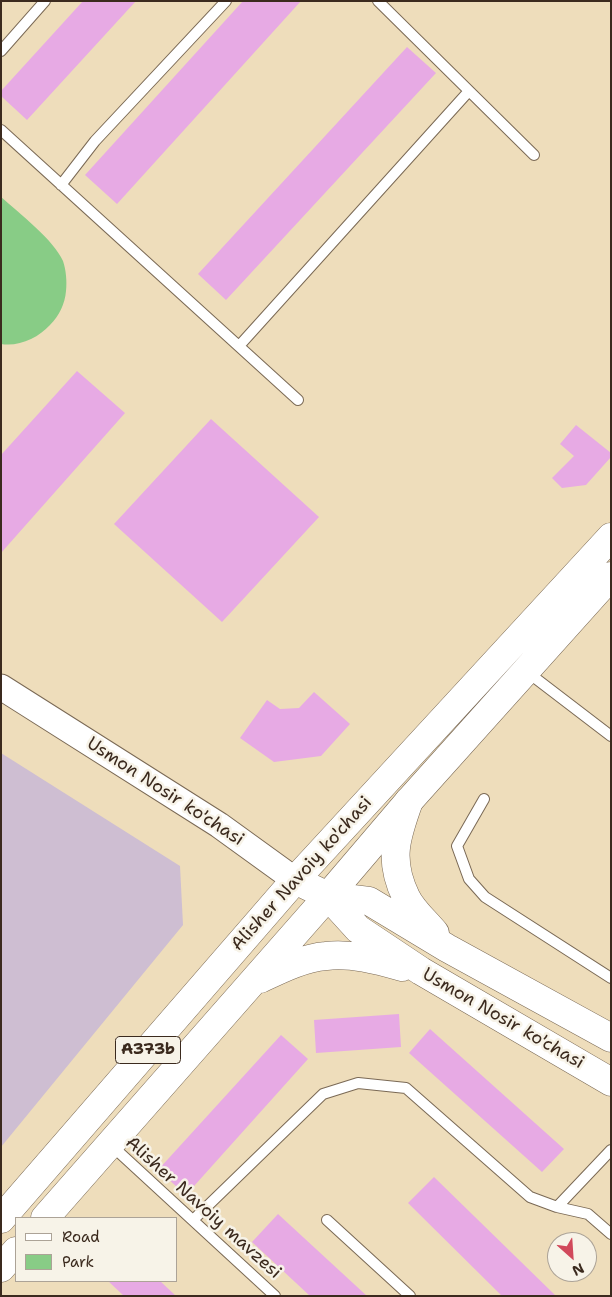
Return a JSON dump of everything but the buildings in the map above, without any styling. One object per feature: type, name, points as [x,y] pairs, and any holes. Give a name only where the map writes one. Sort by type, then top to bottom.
[{"type":"main road","name":"Alisher Navoiy ko'chasi","points":[[1,1219],[295,880],[611,537]]},
{"type":"main road","name":"Alisher Navoiy ko'chasi","points":[[46,1217],[328,896],[409,800],[611,576]]},
{"type":"main road","points":[[409,800],[398,834],[395,865],[406,898],[447,948]]},
{"type":"main road","name":"Usmon Nosir ko'chasi","points":[[295,880],[328,896],[369,901],[447,948],[611,1038]]},
{"type":"main road","name":"Usmon Nosir ko'chasi","points":[[328,896],[358,930],[421,972],[611,1082]]},
{"type":"main road","points":[[250,983],[290,964],[326,956],[366,958],[421,972]]},
{"type":"main road","points":[[1,1268],[15,1252]]},
{"type":"street","name":"Usmon Nosir ko'chasi","points":[[1,687],[219,825],[295,880]]},
{"type":"lane","points":[[1,51],[45,1]]},
{"type":"lane","points":[[61,185],[95,141],[226,1]]},
{"type":"lane","points":[[378,1],[534,155]]},
{"type":"lane","points":[[239,346],[469,91]]},
{"type":"lane","points":[[1,130],[298,400]]},
{"type":"lane","points":[[526,671],[611,736]]},
{"type":"lane","points":[[484,799],[457,846],[469,879],[485,897],[611,978]]},
{"type":"lane","points":[[193,1220],[323,1094],[358,1083],[406,1088],[530,1197],[557,1207],[588,1214],[611,1234]]},
{"type":"lane","name":"Alisher Navoiy mavzesi","points":[[109,1144],[275,1296]]},
{"type":"lane","points":[[557,1207],[611,1150]]},
{"type":"lane","points":[[327,1220],[410,1296]]},
{"type":"shaded area","points":[[1,753],[180,866],[183,925],[1,1147]]},
{"type":"green space","points":[[1,197],[52,244],[63,261],[66,276],[64,301],[56,318],[34,338],[8,345],[1,344]]}]
